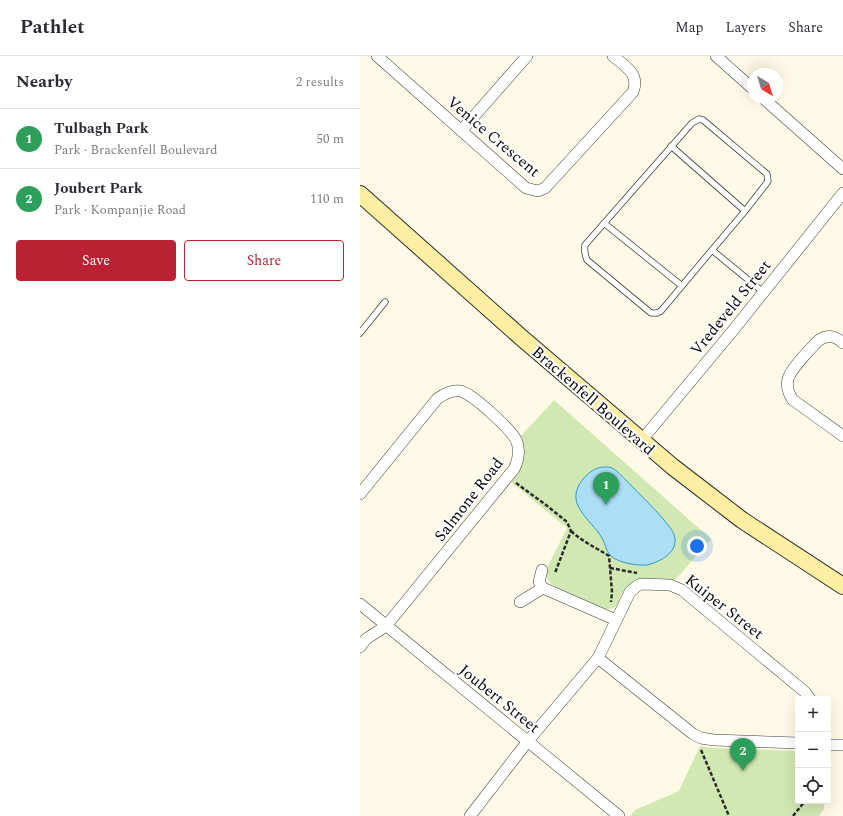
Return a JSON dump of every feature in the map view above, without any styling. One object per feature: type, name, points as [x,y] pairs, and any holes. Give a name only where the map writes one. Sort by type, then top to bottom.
[{"type":"street","points":[[461,131],[527,56]]},
{"type":"street","name":"Venice Crescent","points":[[383,58],[461,131],[526,188],[538,191],[545,188],[632,92],[635,85],[633,74],[613,56]]},
{"type":"street","points":[[716,56],[747,84]]},
{"type":"street","points":[[770,104],[843,169]]},
{"type":"street","name":"Vredeveld Street","points":[[641,441],[843,193]]},
{"type":"street","name":"Brackenfell Boulevard","points":[[360,194],[523,339],[641,441],[742,520],[843,586]]},
{"type":"street","points":[[843,343],[831,336],[823,337],[819,340],[790,375],[787,385],[789,395],[793,400],[843,436]]},
{"type":"street","name":"Salmone Road","points":[[360,494],[437,400],[448,392],[465,392],[470,395],[509,429],[518,448],[517,463],[509,475],[386,626],[366,639],[360,647]]},
{"type":"street","points":[[542,570],[539,582],[547,590],[611,618]]},
{"type":"street","name":"Kuiper Street","points":[[470,816],[528,741],[598,658],[611,618],[630,592],[637,586],[645,584],[670,585],[682,590],[805,692],[808,696]]},
{"type":"street","points":[[520,602],[547,590]]},
{"type":"street","name":"Joubert Street","points":[[360,604],[619,816]]},
{"type":"street","points":[[598,658],[701,738],[714,740],[795,743]]},
{"type":"street","points":[[831,745],[843,745]]},
{"type":"lane","points":[[698,119],[703,120],[767,174],[768,181],[745,211],[661,311],[657,313],[652,313],[587,260],[584,250],[585,245],[671,146],[692,123],[698,119]]},
{"type":"lane","points":[[671,146],[745,211]]},
{"type":"lane","points":[[604,223],[682,286]]},
{"type":"lane","points":[[712,250],[763,292]]},
{"type":"lane","points":[[360,332],[385,302]]},
{"type":"path","points":[[509,475],[517,484],[567,522],[571,531],[581,540],[597,548],[608,556],[612,592],[610,608],[611,618]]},
{"type":"path","points":[[547,590],[571,531]]},
{"type":"path","points":[[701,738],[701,749],[729,816]]},
{"type":"path","points":[[793,816],[803,804]]},
{"type":"green space","points":[[554,400],[711,539],[675,580],[645,579],[638,581],[626,589],[613,608],[604,609],[554,586],[548,580],[547,568],[567,528],[511,482],[523,461],[524,449],[521,436]]},
{"type":"green space","points":[[700,746],[713,748],[795,751],[795,804],[824,804],[824,809],[819,816],[630,816],[635,810],[679,791]]},
{"type":"water","points":[[603,467],[614,469],[618,472],[672,530],[675,543],[667,556],[652,564],[643,565],[629,564],[620,561],[608,553],[602,538],[580,510],[576,496],[583,479],[590,472],[597,468]]},
{"type":"place","name":"Tulbagh Park","points":[[606,505]]},
{"type":"place","name":"Joubert Park","points":[[743,771]]}]
